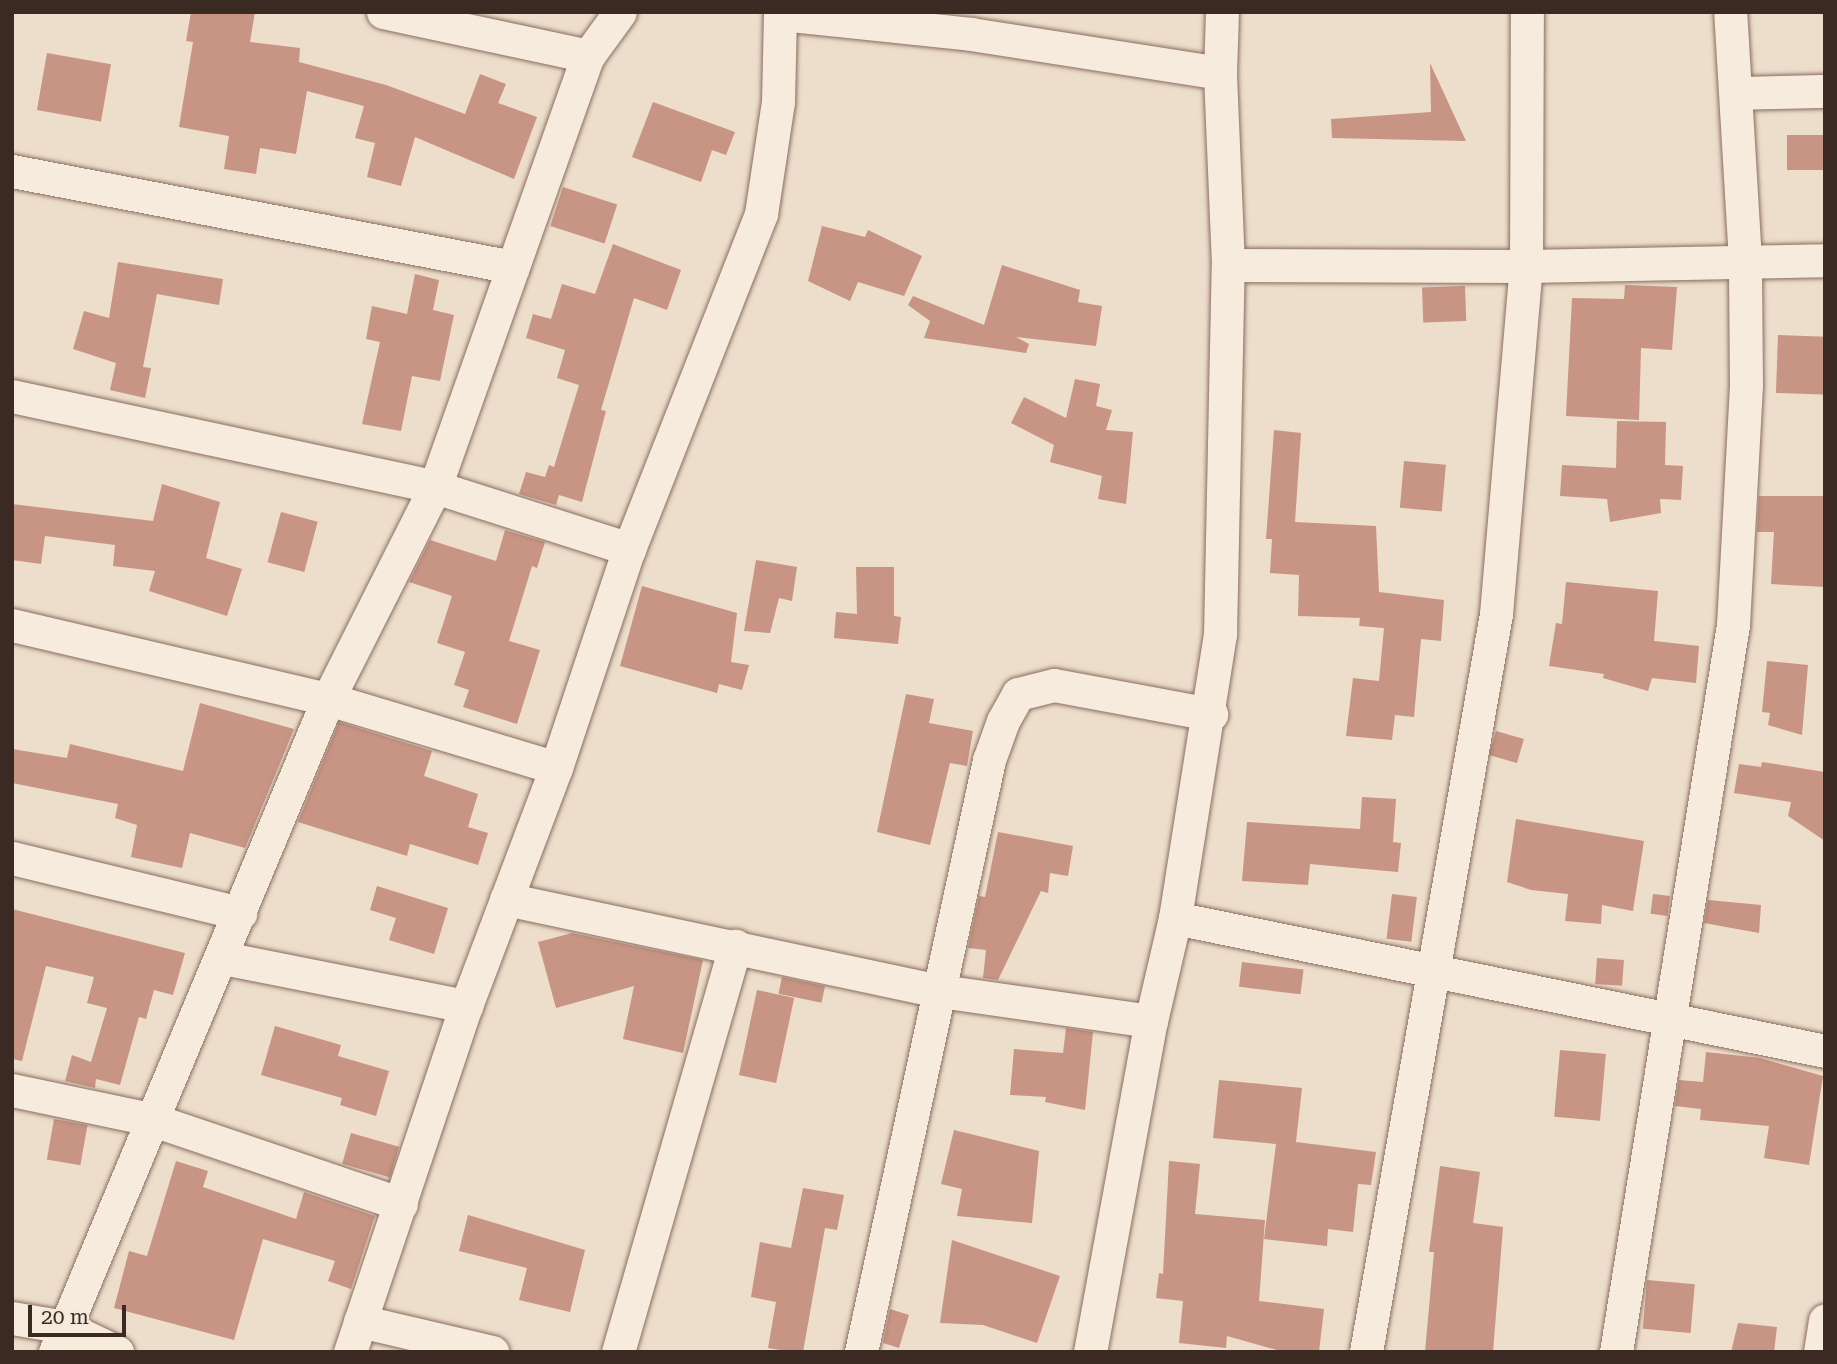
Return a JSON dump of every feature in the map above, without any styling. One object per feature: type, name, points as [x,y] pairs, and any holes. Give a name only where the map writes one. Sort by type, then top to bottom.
[{"type":"street","points":[[383,12],[502,25],[588,56]]},
{"type":"street","points":[[60,1339],[150,1119],[223,958],[328,699],[435,487],[588,56],[620,12]]},
{"type":"street","points":[[1090,1352],[1151,1021],[1175,918],[1211,714],[1220,635],[1228,265],[1220,73],[1222,12]]},
{"type":"street","points":[[1366,1352],[1496,614],[1526,266],[1527,12]]},
{"type":"street","points":[[1616,1352],[1733,625],[1746,386],[1745,261],[1737,93],[1730,12]]},
{"type":"street","points":[[492,1352],[355,1336],[466,1006],[556,768],[629,549],[761,214],[778,102],[781,13],[977,23],[1220,73]]},
{"type":"street","points":[[1737,93],[1825,90]]},
{"type":"street","points":[[12,171],[513,267]]},
{"type":"street","points":[[1228,265],[1526,266],[1825,260]]},
{"type":"street","points":[[12,396],[435,487],[629,549]]},
{"type":"street","points":[[12,625],[328,699],[556,768]]},
{"type":"street","points":[[861,1352],[989,760],[1018,694],[1054,685],[1211,714]]},
{"type":"street","points":[[12,859],[240,913]]},
{"type":"street","points":[[506,899],[940,991],[1151,1021]]},
{"type":"street","points":[[1175,918],[1670,1023],[1825,1051]]},
{"type":"street","points":[[618,1352],[735,946]]},
{"type":"street","points":[[223,958],[466,1006]]},
{"type":"street","points":[[12,1090],[150,1119],[401,1205]]},
{"type":"street","points":[[12,1318],[60,1339],[117,1352]]},
{"type":"street","points":[[1820,1352],[1825,1320]]},
{"type":"building","points":[[191,12],[255,12],[250,42],[300,48],[299,62],[386,85],[465,114],[480,74],[506,84],[498,103],[537,117],[514,179],[415,137],[401,186],[367,177],[375,143],[355,138],[364,106],[307,91],[296,154],[260,148],[256,174],[224,169],[229,136],[179,127],[193,42],[186,41]]},
{"type":"building","points":[[47,53],[111,64],[101,121],[37,110]]},
{"type":"building","points":[[1430,63],[1466,141],[1332,138],[1331,119],[1431,112]]},
{"type":"building","points":[[653,102],[735,132],[726,155],[712,150],[701,182],[632,157]]},
{"type":"building","points":[[1787,135],[1825,135],[1825,170],[1787,170]]},
{"type":"building","points":[[563,187],[617,205],[605,244],[550,226]]},
{"type":"building","points":[[822,226],[865,237],[868,230],[922,256],[904,296],[858,282],[850,301],[808,281]]},
{"type":"building","points":[[613,244],[681,270],[667,310],[634,298],[601,410],[606,411],[582,502],[559,495],[556,505],[519,494],[526,472],[545,477],[549,465],[554,467],[579,385],[557,378],[565,350],[526,338],[533,314],[551,319],[562,284],[595,294]]},
{"type":"building","points":[[118,262],[223,279],[219,305],[157,294],[143,367],[151,368],[145,398],[110,390],[116,363],[73,349],[84,311],[109,318]]},
{"type":"building","points":[[1002,265],[1080,290],[1078,302],[1102,306],[1096,346],[1016,337],[1029,344],[1026,353],[924,338],[930,321],[908,305],[913,296],[984,325]]},
{"type":"building","points":[[415,274],[439,280],[433,310],[454,315],[440,381],[412,376],[401,431],[362,424],[380,342],[366,339],[372,306],[407,314]]},
{"type":"building","points":[[1625,285],[1677,287],[1672,350],[1641,348],[1639,420],[1566,416],[1572,298],[1624,299]]},
{"type":"building","points":[[1465,286],[1466,321],[1423,322],[1422,288]]},
{"type":"building","points":[[1778,335],[1825,337],[1823,395],[1776,393]]},
{"type":"building","points":[[1075,379],[1100,384],[1096,406],[1112,410],[1106,430],[1133,432],[1126,504],[1098,499],[1102,476],[1050,462],[1054,445],[1011,423],[1024,397],[1066,418]]},
{"type":"building","points":[[1617,421],[1666,422],[1665,465],[1683,466],[1681,500],[1660,499],[1661,513],[1610,522],[1607,499],[1560,496],[1562,465],[1616,468]]},
{"type":"building","points":[[1274,430],[1301,433],[1295,522],[1376,526],[1379,592],[1444,600],[1441,641],[1421,639],[1414,717],[1395,715],[1392,740],[1346,736],[1353,678],[1379,681],[1384,628],[1359,626],[1360,618],[1298,616],[1299,575],[1270,573],[1272,539],[1266,539]]},
{"type":"building","points":[[1404,461],[1446,465],[1442,511],[1400,508]]},
{"type":"building","points":[[162,484],[220,502],[206,558],[242,569],[227,616],[149,591],[155,571],[113,566],[115,545],[45,536],[41,564],[12,560],[12,504],[153,521]]},
{"type":"building","points":[[1759,496],[1825,496],[1825,587],[1771,584],[1774,532],[1757,532]]},
{"type":"building","points":[[281,512],[318,522],[304,572],[268,562]]},
{"type":"building","points":[[505,530],[545,542],[537,568],[532,566],[509,641],[540,650],[517,724],[463,707],[469,690],[454,685],[465,652],[437,643],[452,596],[409,582],[430,540],[496,561]]},
{"type":"building","points":[[756,560],[797,567],[792,601],[779,598],[770,633],[744,631]]},
{"type":"building","points":[[856,567],[894,567],[894,616],[901,617],[898,644],[834,638],[836,612],[857,614]]},
{"type":"building","points":[[1566,582],[1658,591],[1654,641],[1699,646],[1696,683],[1652,678],[1648,691],[1603,678],[1604,674],[1549,666],[1556,623],[1562,624]]},
{"type":"building","points":[[642,586],[737,613],[731,662],[749,665],[742,690],[719,684],[717,693],[620,666]]},
{"type":"building","points":[[1767,661],[1808,665],[1802,735],[1768,725],[1770,713],[1762,712]]},
{"type":"building","points":[[906,694],[934,699],[929,723],[973,731],[967,766],[950,763],[930,845],[877,832]]},
{"type":"building","points":[[200,703],[294,729],[245,848],[190,833],[182,868],[131,857],[137,825],[115,818],[118,804],[12,783],[12,749],[67,758],[70,744],[183,771]]},
{"type":"building","points":[[339,722],[432,751],[424,776],[478,794],[468,827],[488,833],[478,865],[410,844],[407,856],[298,822]]},
{"type":"building","points":[[1496,731],[1524,739],[1517,763],[1489,755]]},
{"type":"building","points":[[1762,762],[1825,772],[1825,841],[1788,816],[1791,802],[1734,793],[1739,764],[1761,767]]},
{"type":"building","points":[[1362,797],[1396,799],[1393,842],[1401,843],[1398,872],[1310,864],[1308,885],[1242,881],[1247,822],[1360,829]]},
{"type":"building","points":[[1516,819],[1644,841],[1633,911],[1602,905],[1601,924],[1565,921],[1568,894],[1531,890],[1507,882]]},
{"type":"building","points":[[998,832],[1073,846],[1068,876],[1050,873],[1048,893],[1041,891],[998,980],[983,978],[986,950],[968,948],[979,896],[985,897]]},
{"type":"building","points":[[377,886],[448,908],[434,954],[389,940],[396,918],[370,910]]},
{"type":"building","points":[[1392,894],[1417,897],[1411,942],[1387,939]]},
{"type":"building","points":[[1653,894],[1670,896],[1667,916],[1651,914]]},
{"type":"building","points":[[1708,900],[1761,905],[1759,933],[1704,923]]},
{"type":"building","points":[[12,909],[185,953],[173,995],[154,990],[146,1019],[139,1017],[120,1085],[96,1079],[95,1088],[65,1081],[72,1055],[91,1062],[107,1008],[87,1003],[94,977],[46,966],[22,1061],[12,1059]]},
{"type":"building","points":[[572,933],[703,960],[683,1053],[623,1039],[634,986],[556,1008],[538,942]]},
{"type":"building","points":[[1597,958],[1624,960],[1622,986],[1595,984]]},
{"type":"building","points":[[1242,962],[1304,970],[1300,994],[1239,987]]},
{"type":"building","points":[[782,977],[825,986],[822,1003],[778,994]]},
{"type":"building","points":[[757,990],[794,998],[776,1083],[739,1075]]},
{"type":"building","points":[[275,1026],[341,1045],[338,1056],[389,1071],[376,1116],[340,1105],[342,1098],[261,1075]]},
{"type":"building","points":[[1066,1028],[1093,1032],[1085,1110],[1045,1102],[1046,1097],[1010,1095],[1014,1049],[1063,1053]]},
{"type":"building","points":[[1560,1050],[1606,1054],[1600,1121],[1554,1117]]},
{"type":"building","points":[[1706,1052],[1760,1058],[1823,1076],[1809,1165],[1764,1158],[1769,1126],[1700,1120],[1701,1109],[1675,1106],[1679,1080],[1703,1082]]},
{"type":"building","points":[[1219,1080],[1302,1088],[1296,1142],[1376,1152],[1371,1185],[1358,1184],[1353,1232],[1328,1229],[1327,1246],[1264,1239],[1276,1144],[1213,1138]]},
{"type":"building","points":[[54,1119],[87,1125],[80,1165],[47,1159]]},
{"type":"building","points":[[954,1130],[1039,1151],[1032,1223],[957,1216],[962,1189],[941,1184]]},
{"type":"building","points":[[351,1133],[399,1147],[390,1178],[342,1164]]},
{"type":"building","points":[[176,1161],[208,1171],[203,1187],[296,1219],[304,1192],[375,1216],[351,1289],[328,1281],[335,1261],[263,1239],[234,1340],[114,1308],[129,1251],[147,1256]]},
{"type":"building","points":[[1169,1161],[1200,1164],[1195,1214],[1265,1220],[1259,1301],[1324,1309],[1319,1352],[1284,1352],[1227,1336],[1226,1348],[1179,1343],[1183,1301],[1156,1298],[1159,1273],[1163,1274]]},
{"type":"building","points":[[1440,1166],[1480,1172],[1473,1223],[1503,1227],[1493,1352],[1425,1352],[1434,1252],[1429,1252]]},
{"type":"building","points":[[803,1188],[844,1195],[837,1230],[825,1228],[803,1352],[792,1352],[768,1348],[776,1302],[751,1297],[760,1242],[791,1248]]},
{"type":"building","points":[[468,1215],[585,1250],[570,1312],[519,1300],[527,1268],[459,1251]]},
{"type":"building","points":[[952,1240],[1060,1276],[1037,1343],[983,1325],[940,1323]]},
{"type":"building","points":[[1647,1280],[1695,1284],[1691,1333],[1643,1329]]},
{"type":"building","points":[[890,1309],[909,1315],[899,1348],[883,1343]]},
{"type":"building","points":[[1738,1323],[1777,1327],[1774,1352],[1731,1352]]}]
